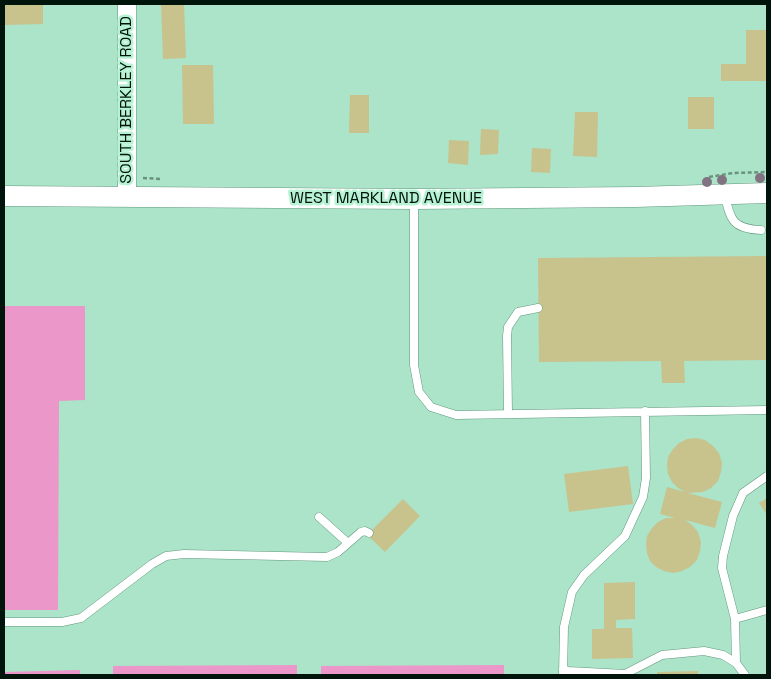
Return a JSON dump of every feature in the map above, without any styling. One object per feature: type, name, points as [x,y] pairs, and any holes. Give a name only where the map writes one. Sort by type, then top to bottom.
[{"type":"main road","name":"WEST MARKLAND AVENUE","points":[[4,196],[414,199],[636,197],[767,193]]},
{"type":"street","name":"SOUTH BERKLEY ROAD","points":[[127,4],[127,197]]},
{"type":"lane","points":[[725,193],[729,214],[733,222],[748,229],[761,230]]},
{"type":"lane","points":[[414,199],[414,365],[419,392],[431,407],[456,415],[767,410]]},
{"type":"lane","points":[[508,413],[508,327],[518,312],[538,308]]},
{"type":"lane","points":[[645,411],[646,478],[643,497],[625,536],[584,575],[572,592],[564,628],[563,672],[625,674],[662,655],[704,651],[723,655],[736,663],[745,675]]},
{"type":"lane","points":[[736,663],[735,619],[722,568],[723,556],[733,516],[742,493],[767,476]]},
{"type":"lane","points":[[319,517],[348,543]]},
{"type":"lane","points":[[4,622],[62,622],[81,618],[152,564],[166,556],[184,554],[318,558],[333,555],[361,532],[369,533]]},
{"type":"lane","points":[[735,619],[767,610]]},
{"type":"shaded area","points":[[4,306],[85,306],[85,400],[59,401],[58,610],[4,610]]},
{"type":"shaded area","points":[[297,665],[297,675],[113,675],[113,666]]},
{"type":"shaded area","points":[[504,665],[504,675],[321,675],[321,666]]},
{"type":"shaded area","points":[[80,670],[80,675],[4,675],[4,672]]},
{"type":"building","points":[[4,4],[43,4],[43,24],[4,25]]},
{"type":"building","points":[[161,4],[184,4],[186,58],[163,59]]},
{"type":"building","points":[[746,30],[767,30],[767,81],[721,81],[721,64],[746,64]]},
{"type":"building","points":[[182,65],[213,65],[214,124],[183,124]]},
{"type":"building","points":[[350,95],[369,95],[369,133],[349,133]]},
{"type":"building","points":[[688,97],[714,97],[714,129],[688,129]]},
{"type":"building","points":[[575,112],[598,112],[597,157],[573,156]]},
{"type":"building","points":[[481,129],[499,130],[498,154],[480,155]]},
{"type":"building","points":[[449,140],[469,141],[468,165],[448,163]]},
{"type":"building","points":[[532,148],[551,149],[550,173],[531,172]]},
{"type":"building","points":[[767,256],[767,360],[684,361],[685,383],[662,383],[661,361],[539,362],[538,258]]},
{"type":"building","points":[[687,439],[705,440],[719,453],[722,463],[721,472],[718,481],[711,488],[703,492],[688,493],[722,502],[715,528],[685,520],[698,532],[701,542],[700,551],[697,560],[690,567],[673,573],[656,567],[650,561],[647,553],[647,536],[658,522],[666,518],[675,518],[660,514],[667,487],[685,492],[672,482],[668,474],[668,457],[679,443]]},
{"type":"building","points":[[628,466],[633,504],[569,512],[564,474]]},
{"type":"building","points":[[767,498],[767,515],[759,503]]},
{"type":"building","points":[[403,499],[420,516],[385,552],[367,535]]},
{"type":"building","points":[[635,582],[635,619],[616,620],[616,628],[632,628],[633,658],[592,659],[592,629],[604,629],[604,583]]},
{"type":"building","points":[[698,671],[698,675],[657,675],[657,672]]}]
